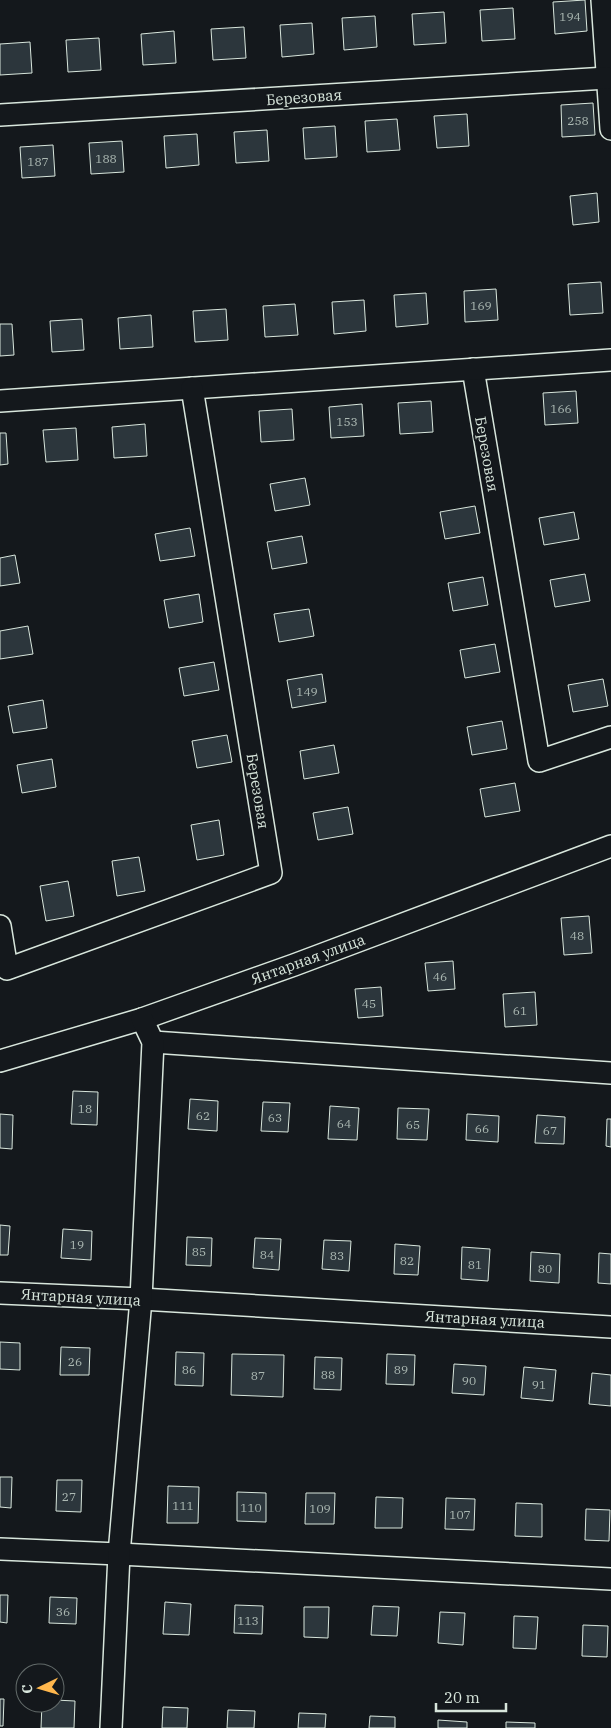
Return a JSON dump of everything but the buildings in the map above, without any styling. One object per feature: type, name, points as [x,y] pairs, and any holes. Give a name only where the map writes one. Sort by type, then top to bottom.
[{"type":"street","points":[[602,0],[611,129]]},
{"type":"street","name":"Березовая","points":[[0,116],[608,78]]},
{"type":"street","points":[[0,401],[611,360]]},
{"type":"street","name":"Березовая","points":[[473,369],[539,761],[611,737]]},
{"type":"street","name":"Березовая","points":[[0,926],[7,969],[271,873],[192,388]]},
{"type":"street","name":"Янтарная улица","points":[[0,1060],[142,1019],[294,965],[611,846]]},
{"type":"street","points":[[111,1728],[118,1554],[141,1299],[153,1042],[142,1019]]},
{"type":"street","points":[[153,1042],[611,1073]]},
{"type":"street","name":"Янтарная улица","points":[[0,1293],[141,1299],[611,1327]]},
{"type":"street","points":[[0,1549],[611,1579]]}]
